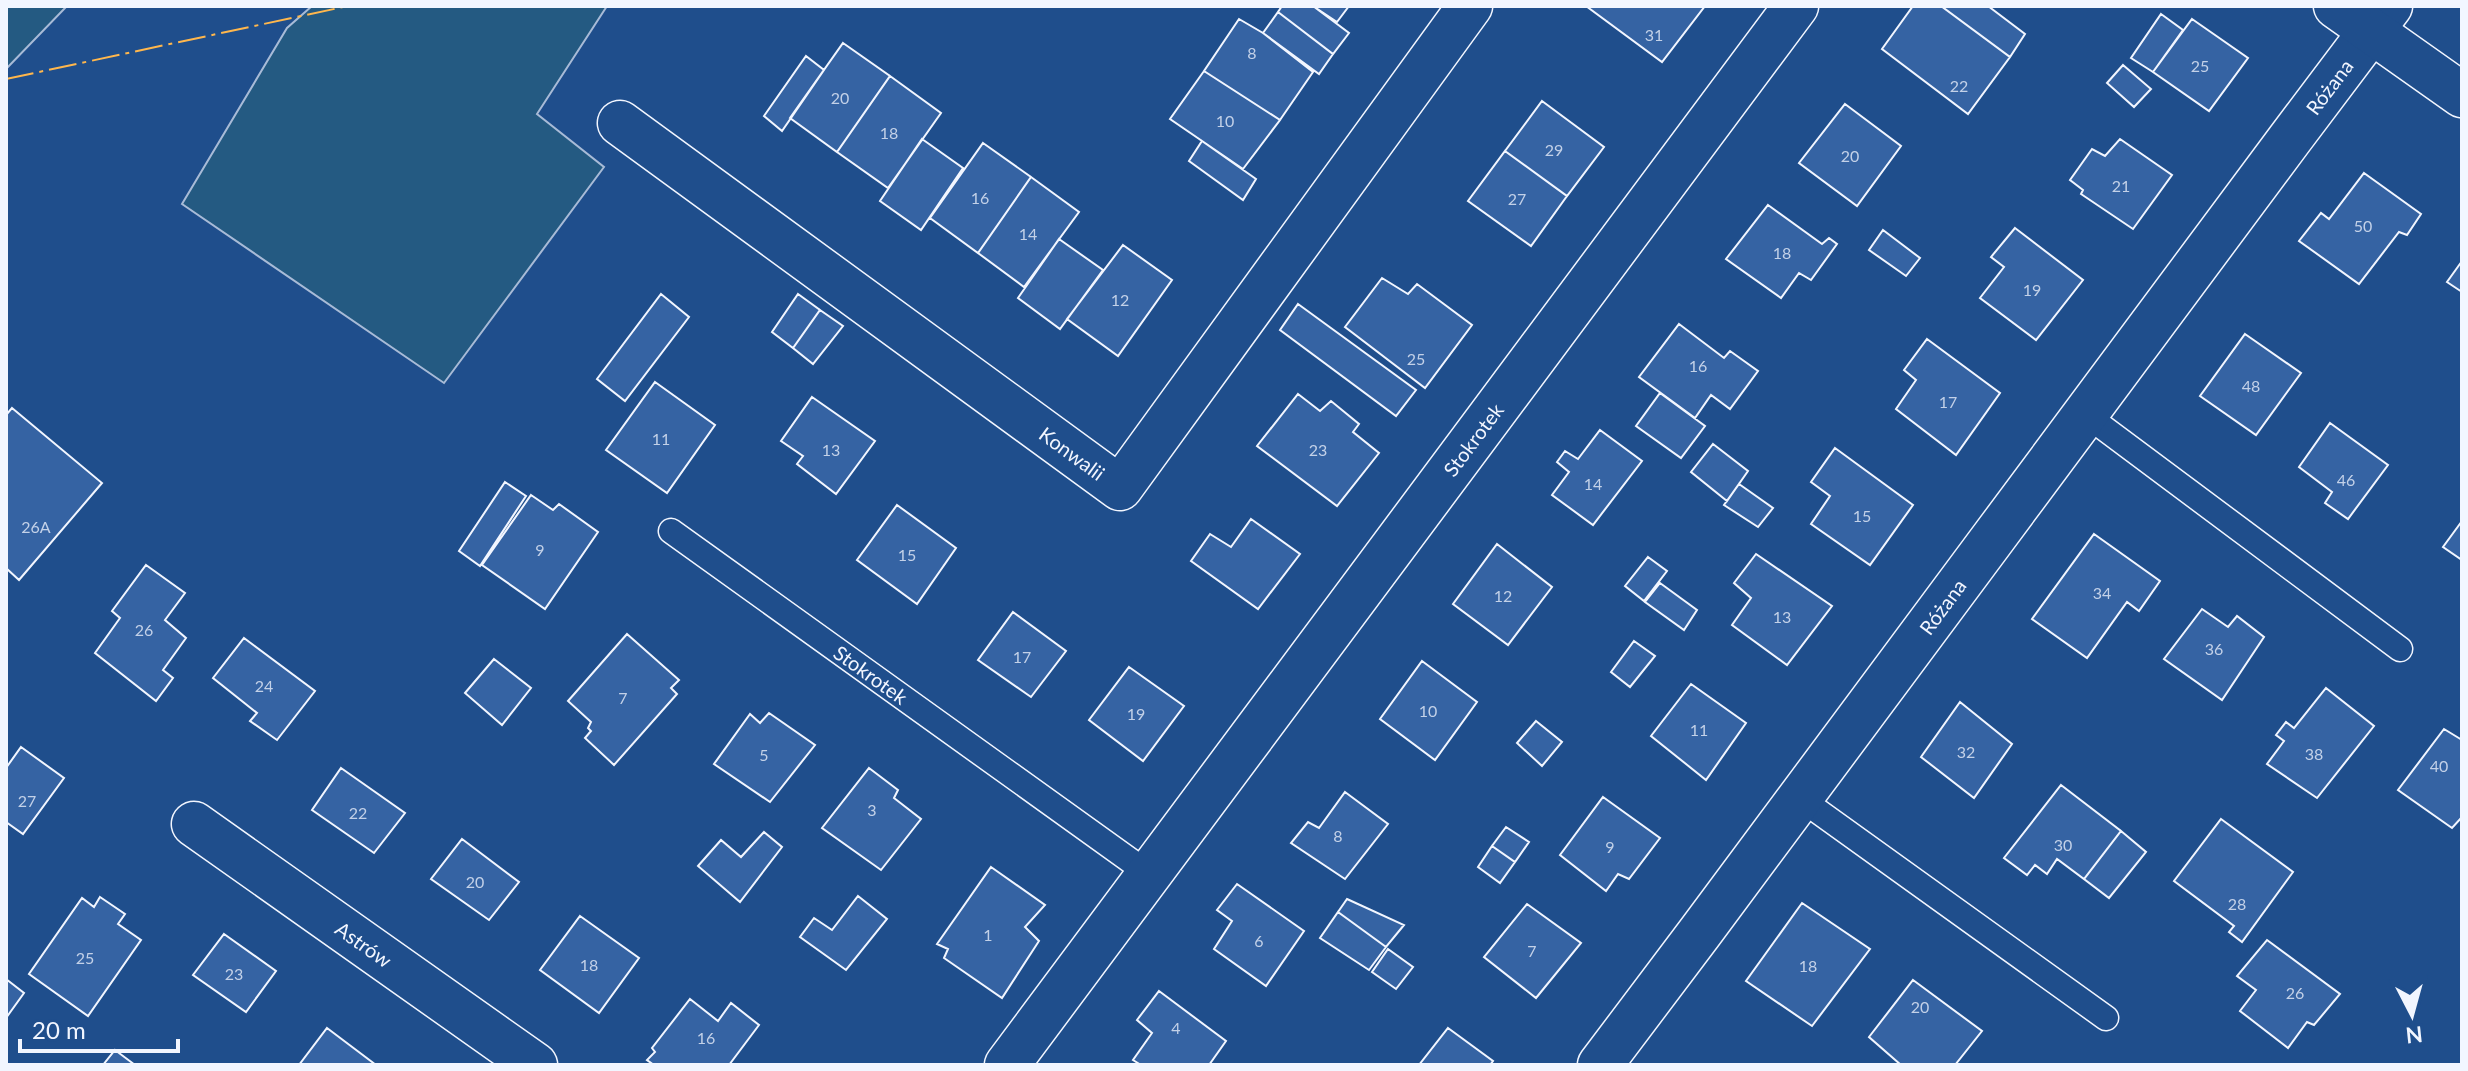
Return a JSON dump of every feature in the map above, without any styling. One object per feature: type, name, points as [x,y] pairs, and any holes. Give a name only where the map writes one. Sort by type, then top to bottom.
[{"type":"street","name":"Konwalii","points":[[620,123],[1120,488],[1470,6]]},
{"type":"street","name":"Stokrotek","points":[[1007,1065],[1796,6]]},
{"type":"street","points":[[2336,6],[2380,18],[2462,95]]},
{"type":"street","name":"Różana","points":[[1600,1065],[2380,18]]},
{"type":"street","name":"Astrów","points":[[194,824],[535,1065]]},
{"type":"lane","points":[[2085,414],[2400,649]]},
{"type":"lane","name":"Stokrotek","points":[[671,531],[1149,874]]},
{"type":"lane","points":[[1801,799],[2106,1018]]},
{"type":"shaded area","points":[[6,6],[67,6],[6,69]]},
{"type":"shaded area","points":[[312,6],[607,6],[537,114],[604,167],[444,383],[182,204],[287,28]]},
{"type":"building","points":[[1282,6],[1313,6],[1349,33],[1333,54],[1278,12]]},
{"type":"building","points":[[1313,6],[1349,6],[1337,22]]},
{"type":"building","points":[[1586,6],[1705,6],[1662,62]]},
{"type":"building","points":[[1913,6],[1941,6],[2010,57],[1968,114],[1882,49]]},
{"type":"building","points":[[1941,6],[1988,6],[2025,34],[2010,57]]},
{"type":"building","points":[[1278,12],[1333,54],[1319,74],[1263,33]]},
{"type":"building","points":[[2161,14],[2183,30],[2153,72],[2131,58]]},
{"type":"building","points":[[1239,19],[1263,33],[1313,72],[1280,120],[1204,71]]},
{"type":"building","points":[[2192,19],[2248,58],[2209,111],[2153,72]]},
{"type":"building","points":[[843,43],[890,76],[837,152],[790,118]]},
{"type":"building","points":[[806,56],[824,70],[782,131],[764,116]]},
{"type":"building","points":[[2123,65],[2151,89],[2134,107],[2107,83]]},
{"type":"building","points":[[1204,71],[1280,120],[1243,169],[1170,119]]},
{"type":"building","points":[[890,76],[941,113],[888,188],[837,152]]},
{"type":"building","points":[[1542,101],[1604,147],[1567,196],[1505,151]]},
{"type":"building","points":[[1845,104],[1901,146],[1857,206],[1799,163]]},
{"type":"building","points":[[922,139],[963,168],[921,230],[880,201]]},
{"type":"building","points":[[2120,139],[2172,175],[2133,229],[2081,194],[2083,190],[2070,180],[2092,149],[2105,156]]},
{"type":"building","points":[[1202,141],[1256,179],[1243,200],[1189,161]]},
{"type":"building","points":[[983,143],[1031,177],[978,253],[930,218]]},
{"type":"building","points":[[1505,151],[1567,196],[1531,246],[1468,201]]},
{"type":"building","points":[[2364,173],[2421,214],[2407,235],[2399,232],[2359,284],[2299,241],[2321,213],[2329,219]]},
{"type":"building","points":[[1031,177],[1079,212],[1024,287],[978,253]]},
{"type":"building","points":[[1768,205],[1822,244],[1829,238],[1837,244],[1811,280],[1799,273],[1781,298],[1726,259]]},
{"type":"building","points":[[2015,228],[2083,280],[2036,340],[1980,298],[2004,267],[1991,257]]},
{"type":"building","points":[[1883,230],[1920,258],[1906,276],[1869,250]]},
{"type":"building","points":[[1059,239],[1103,270],[1060,329],[1018,298]]},
{"type":"building","points":[[1123,245],[1172,280],[1118,356],[1067,319]]},
{"type":"building","points":[[2462,261],[2462,292],[2447,282]]},
{"type":"building","points":[[1382,278],[1408,294],[1417,284],[1472,325],[1425,388],[1345,327]]},
{"type":"building","points":[[661,294],[689,317],[625,401],[597,379]]},
{"type":"building","points":[[798,294],[820,310],[793,348],[772,332]]},
{"type":"building","points":[[1298,304],[1416,390],[1396,416],[1280,330]]},
{"type":"building","points":[[820,310],[843,326],[813,364],[793,348]]},
{"type":"building","points":[[1679,324],[1724,358],[1730,351],[1758,371],[1730,409],[1711,395],[1695,418],[1639,377]]},
{"type":"building","points":[[2245,334],[2301,373],[2256,435],[2200,396]]},
{"type":"building","points":[[1927,339],[2000,393],[1956,455],[1896,409],[1916,380],[1904,370]]},
{"type":"building","points":[[655,382],[715,425],[667,493],[606,450]]},
{"type":"building","points":[[1660,393],[1705,426],[1681,458],[1636,426]]},
{"type":"building","points":[[1298,394],[1320,411],[1331,401],[1359,424],[1353,432],[1379,453],[1337,506],[1257,446]]},
{"type":"building","points":[[812,397],[875,441],[836,494],[797,464],[803,456],[781,441]]},
{"type":"building","points":[[12,408],[102,483],[19,580],[6,568],[6,415]]},
{"type":"building","points":[[2330,423],[2388,465],[2348,519],[2325,503],[2332,492],[2299,467]]},
{"type":"building","points":[[1600,430],[1642,461],[1593,525],[1552,495],[1569,472],[1557,462],[1565,451],[1578,459]]},
{"type":"building","points":[[1713,444],[1748,471],[1727,501],[1691,472]]},
{"type":"building","points":[[1835,448],[1913,505],[1870,565],[1811,524],[1830,496],[1811,482]]},
{"type":"building","points":[[505,482],[526,496],[480,566],[459,551]]},
{"type":"building","points":[[1739,484],[1773,508],[1758,527],[1724,505]]},
{"type":"building","points":[[531,495],[553,510],[559,504],[598,532],[545,609],[482,565]]},
{"type":"building","points":[[897,505],[956,548],[917,604],[857,560]]},
{"type":"building","points":[[1251,519],[1300,554],[1258,609],[1191,561],[1210,534],[1231,547]]},
{"type":"building","points":[[2462,521],[2462,560],[2443,547]]},
{"type":"building","points":[[2094,534],[2160,581],[2139,611],[2127,602],[2087,658],[2032,619]]},
{"type":"building","points":[[1497,544],[1552,587],[1508,645],[1453,604]]},
{"type":"building","points":[[1756,554],[1832,606],[1787,665],[1732,625],[1751,598],[1734,583]]},
{"type":"building","points":[[1648,557],[1667,571],[1644,601],[1625,586]]},
{"type":"building","points":[[146,565],[185,593],[165,620],[186,638],[163,670],[173,678],[156,701],[95,653],[120,618],[112,611]]},
{"type":"building","points":[[1660,583],[1697,610],[1684,630],[1645,602]]},
{"type":"building","points":[[2202,609],[2228,627],[2237,616],[2264,637],[2222,700],[2164,659]]},
{"type":"building","points":[[1013,612],[1066,651],[1031,697],[978,660]]},
{"type":"building","points":[[627,634],[679,680],[671,688],[677,694],[614,765],[585,738],[591,731],[588,728],[591,722],[568,701]]},
{"type":"building","points":[[244,638],[315,691],[277,740],[250,721],[257,713],[213,678]]},
{"type":"building","points":[[1634,641],[1655,656],[1630,687],[1611,672]]},
{"type":"building","points":[[494,659],[531,688],[502,725],[465,693]]},
{"type":"building","points":[[1422,661],[1477,702],[1435,760],[1380,719]]},
{"type":"building","points":[[1129,667],[1184,706],[1143,761],[1089,720]]},
{"type":"building","points":[[1691,684],[1746,723],[1706,780],[1651,736]]},
{"type":"building","points":[[2326,688],[2374,726],[2317,798],[2267,764],[2284,741],[2276,735],[2286,722],[2294,728]]},
{"type":"building","points":[[1960,702],[2012,744],[1974,798],[1921,757]]},
{"type":"building","points":[[769,713],[815,745],[770,802],[714,764],[750,714],[760,723]]},
{"type":"building","points":[[1536,721],[1562,742],[1542,766],[1517,743]]},
{"type":"building","points":[[2444,729],[2462,740],[2462,817],[2452,828],[2398,790]]},
{"type":"building","points":[[21,747],[64,778],[23,834],[6,822],[6,768]]},
{"type":"building","points":[[341,768],[405,813],[374,853],[312,810]]},
{"type":"building","points":[[869,768],[898,790],[894,798],[921,819],[881,870],[822,828]]},
{"type":"building","points":[[2061,785],[2121,831],[2084,879],[2057,859],[2047,874],[2035,865],[2027,875],[2004,858]]},
{"type":"building","points":[[1345,792],[1388,824],[1345,879],[1291,843],[1308,822],[1319,828]]},
{"type":"building","points":[[1603,797],[1660,838],[1629,879],[1618,874],[1606,891],[1560,855]]},
{"type":"building","points":[[2221,819],[2293,872],[2242,942],[2229,932],[2234,926],[2174,881]]},
{"type":"building","points":[[1506,827],[1529,842],[1515,862],[1492,846]]},
{"type":"building","points":[[2121,831],[2146,852],[2109,898],[2084,879]]},
{"type":"building","points":[[764,832],[782,847],[740,902],[698,866],[721,840],[741,857]]},
{"type":"building","points":[[462,839],[519,882],[489,920],[431,879]]},
{"type":"building","points":[[1492,846],[1515,862],[1500,883],[1478,867]]},
{"type":"building","points":[[991,867],[1045,905],[1025,927],[1039,941],[1002,998],[944,958],[948,949],[937,944]]},
{"type":"building","points":[[1237,884],[1304,931],[1266,986],[1214,949],[1232,921],[1217,910]]},
{"type":"building","points":[[858,896],[887,919],[846,970],[800,937],[814,918],[832,930]]},
{"type":"building","points":[[100,897],[125,914],[118,924],[141,940],[88,1016],[29,974],[82,898],[94,907]]},
{"type":"building","points":[[1347,899],[1404,925],[1386,947],[1338,912]]},
{"type":"building","points":[[1802,903],[1870,949],[1812,1026],[1746,981]]},
{"type":"building","points":[[1527,904],[1581,943],[1536,998],[1484,957]]},
{"type":"building","points":[[1338,912],[1386,947],[1369,970],[1320,938]]},
{"type":"building","points":[[580,916],[639,958],[599,1013],[540,970]]},
{"type":"building","points":[[224,934],[276,971],[246,1012],[193,975]]},
{"type":"building","points":[[2267,940],[2340,994],[2314,1025],[2307,1022],[2288,1048],[2240,1011],[2256,990],[2237,976]]},
{"type":"building","points":[[1388,949],[1413,967],[1396,989],[1372,972]]},
{"type":"building","points":[[6,979],[24,993],[6,1018]]},
{"type":"building","points":[[1913,980],[1982,1031],[1955,1065],[1901,1065],[1869,1037]]},
{"type":"building","points":[[1159,991],[1226,1041],[1209,1065],[1141,1065],[1133,1060],[1152,1033],[1137,1020]]},
{"type":"building","points":[[690,999],[718,1021],[731,1003],[759,1025],[729,1065],[654,1065],[647,1060],[655,1052],[652,1048]]},
{"type":"building","points":[[327,1028],[376,1065],[299,1065]]},
{"type":"building","points":[[1448,1028],[1493,1061],[1490,1065],[1419,1065]]},
{"type":"building","points":[[115,1050],[135,1065],[103,1065]]},
{"type":"power","points":[[6,79],[348,6]]}]
